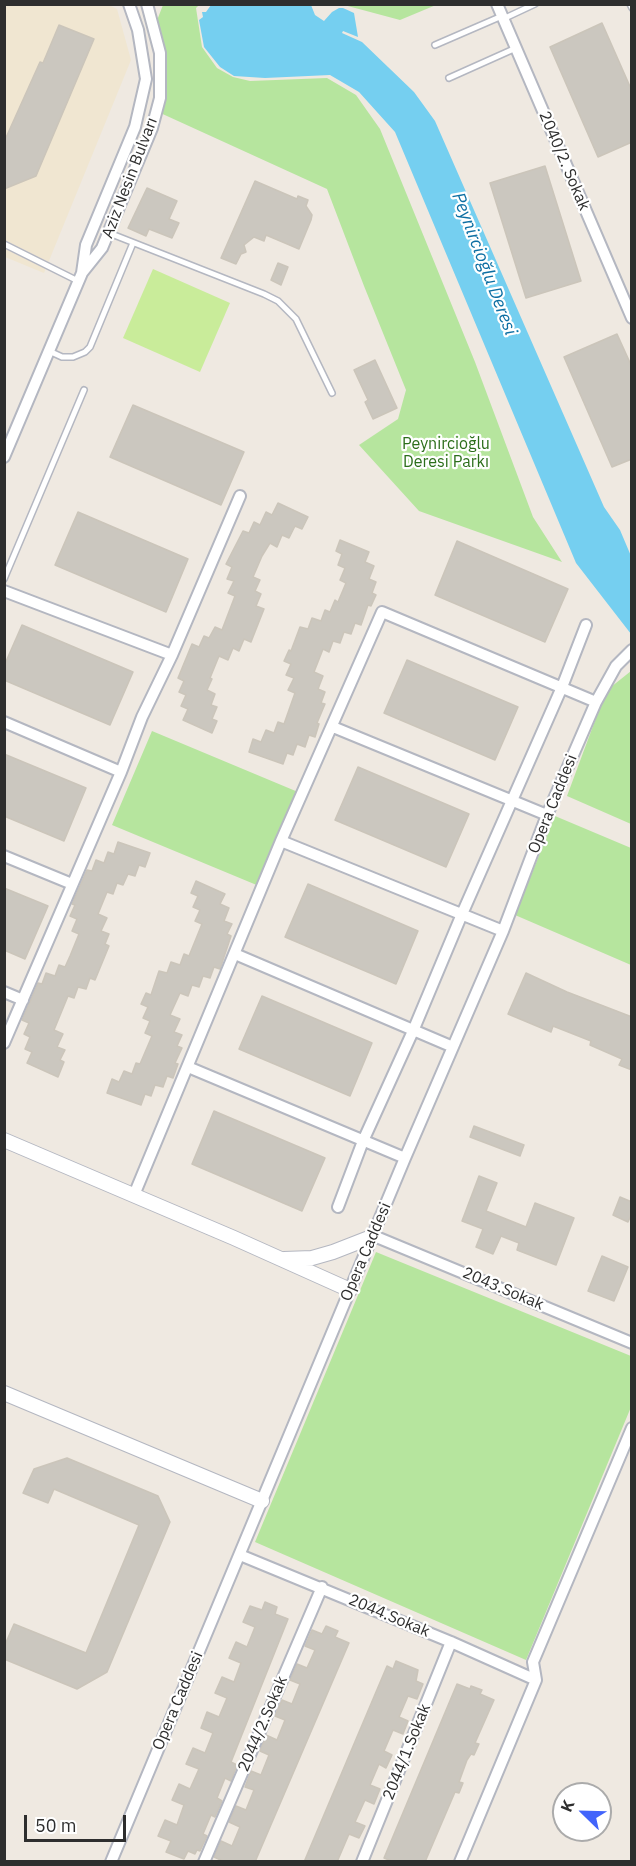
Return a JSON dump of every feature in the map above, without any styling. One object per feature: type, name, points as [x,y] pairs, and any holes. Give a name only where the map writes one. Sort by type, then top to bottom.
[{"type":"street","name":"Aziz Nesin Bulvarı","points":[[4,457],[80,277],[86,244],[135,127],[146,79],[138,30],[129,4]]},
{"type":"street","name":"Aziz Nesin Bulvarı","points":[[80,277],[102,248],[109,233],[152,128],[160,98],[159,53],[147,4]]},
{"type":"street","name":"2040/2. Sokak","points":[[497,4],[632,318]]},
{"type":"street","points":[[4,1043],[121,772],[142,717],[172,655],[240,496]]},
{"type":"street","points":[[4,591],[172,655]]},
{"type":"street","points":[[134,1195],[281,842],[382,612],[596,702]]},
{"type":"street","points":[[338,1207],[363,1141],[562,687],[586,625]]},
{"type":"street","name":"Opera Caddesi","points":[[111,1862],[405,1158],[503,931],[547,815],[596,702],[616,666],[632,650]]},
{"type":"street","points":[[4,722],[121,772]]},
{"type":"street","points":[[333,727],[547,815]]},
{"type":"street","points":[[281,842],[503,931]]},
{"type":"street","points":[[4,856],[72,884]]},
{"type":"street","points":[[235,954],[453,1047]]},
{"type":"street","points":[[4,992],[23,1000]]},
{"type":"street","points":[[188,1067],[405,1158]]},
{"type":"street","points":[[4,1140],[350,1290]]},
{"type":"street","points":[[282,1259],[312,1257],[333,1252],[374,1236]]},
{"type":"street","name":"2043.Sokak","points":[[374,1236],[632,1343]]},
{"type":"street","points":[[4,1393],[262,1502]]},
{"type":"street","points":[[460,1862],[536,1680],[533,1662],[632,1428]]},
{"type":"street","name":"2044.Sokak","points":[[240,1555],[322,1587],[536,1680]]},
{"type":"street","name":"2044/2.Sokak","points":[[204,1862],[322,1587]]},
{"type":"street","name":"2044/1.Sokak","points":[[362,1862],[452,1642]]},
{"type":"lane","points":[[435,45],[535,4]]},
{"type":"lane","points":[[449,78],[516,48]]},
{"type":"lane","points":[[109,233],[278,301],[296,319],[332,393]]},
{"type":"lane","points":[[49,351],[62,357],[74,357],[90,347],[133,243]]},
{"type":"lane","points":[[4,244],[80,277]]},
{"type":"lane","points":[[4,579],[84,390]]},
{"type":"shaded area","points":[[107,4],[117,9],[131,60],[44,273],[5,257],[4,5]]},
{"type":"green space","name":"Peynircioğlu Deresi Parkı","points":[[163,5],[199,5],[196,8],[202,47],[217,68],[233,77],[250,81],[327,78],[356,95],[380,129],[475,362],[533,517],[562,562],[419,511],[359,445],[398,419],[406,390],[327,189],[156,111],[154,28]]},
{"type":"green space","points":[[344,5],[436,5],[400,20]]},
{"type":"green space","points":[[153,269],[230,303],[200,372],[123,338]]},
{"type":"green space","points":[[631,671],[631,824],[567,796],[606,691]]},
{"type":"green space","points":[[152,731],[298,792],[259,886],[112,825]]},
{"type":"green space","points":[[555,816],[631,848],[631,965],[515,915]]},
{"type":"green space","points":[[376,1252],[631,1356],[631,1407],[526,1660],[255,1542]]},
{"type":"water","name":"Peynircioğlu Deresi","points":[[211,5],[311,5],[315,15],[324,21],[339,8],[354,13],[358,37],[343,31],[342,33],[362,42],[414,92],[435,121],[604,507],[620,530],[631,556],[631,634],[576,563],[395,132],[359,92],[330,75],[265,78],[234,76],[220,67],[204,47],[199,20],[203,17],[202,12],[206,12]]},
{"type":"building","points":[[602,23],[632,91],[632,142],[598,157],[550,47]]},
{"type":"building","points":[[59,25],[94,39],[36,176],[4,189],[4,142]]},
{"type":"building","points":[[545,166],[581,281],[526,298],[490,183]]},
{"type":"building","points":[[255,181],[297,199],[298,196],[308,200],[306,206],[312,215],[311,220],[299,249],[266,235],[264,241],[254,237],[244,245],[246,252],[241,254],[236,264],[221,258]]},
{"type":"building","points":[[147,188],[177,201],[169,219],[179,223],[172,238],[149,229],[146,236],[128,228]]},
{"type":"building","points":[[278,263],[288,267],[281,285],[271,280]]},
{"type":"building","points":[[617,334],[632,367],[632,459],[612,467],[564,357]]},
{"type":"building","points":[[375,360],[397,408],[373,419],[365,402],[368,400],[354,370]]},
{"type":"building","points":[[133,405],[244,452],[221,505],[110,457]]},
{"type":"building","points":[[278,503],[308,517],[302,529],[295,526],[289,538],[282,535],[277,547],[270,543],[262,556],[253,577],[260,580],[255,591],[261,594],[256,606],[264,609],[251,642],[244,639],[239,651],[233,648],[228,660],[219,656],[210,678],[212,679],[207,690],[215,694],[211,705],[217,707],[212,719],[217,721],[212,733],[183,720],[188,709],[181,706],[186,695],[179,692],[184,681],[178,678],[192,644],[199,647],[204,636],[209,638],[215,627],[222,630],[235,596],[228,593],[234,581],[227,579],[232,567],[226,564],[243,531],[249,533],[254,522],[260,525],[266,512],[272,515]]},
{"type":"building","points":[[78,512],[188,559],[166,612],[55,565]]},
{"type":"building","points":[[340,540],[369,552],[365,562],[374,566],[369,579],[376,582],[372,593],[376,595],[371,606],[368,605],[361,625],[355,623],[351,634],[344,632],[340,643],[333,641],[329,652],[323,649],[314,672],[323,676],[318,689],[325,692],[321,703],[325,704],[317,723],[319,724],[315,737],[309,735],[305,747],[297,744],[293,755],[287,753],[283,764],[249,752],[253,739],[261,742],[266,730],[274,733],[278,722],[284,724],[295,693],[288,690],[294,678],[286,675],[291,664],[284,661],[289,650],[291,651],[300,627],[308,629],[312,618],[321,621],[325,610],[330,612],[335,600],[338,602],[346,583],[340,580],[345,568],[338,565],[342,554],[336,551]]},
{"type":"building","points":[[457,541],[568,589],[545,642],[435,595]]},
{"type":"building","points":[[22,625],[133,672],[110,725],[4,680],[4,666]]},
{"type":"building","points":[[407,660],[518,707],[495,760],[384,713]]},
{"type":"building","points":[[4,754],[86,788],[64,841],[4,816]]},
{"type":"building","points":[[358,767],[469,814],[446,867],[335,820]]},
{"type":"building","points":[[118,842],[150,853],[145,867],[139,865],[135,876],[128,874],[123,885],[117,883],[113,894],[107,892],[98,914],[107,918],[101,931],[109,934],[105,944],[109,946],[95,980],[90,978],[86,989],[78,987],[74,998],[68,996],[54,1030],[63,1034],[57,1047],[65,1050],[60,1060],[64,1062],[58,1077],[27,1063],[32,1052],[25,1049],[30,1037],[24,1034],[29,1023],[22,1020],[38,983],[42,984],[46,973],[55,976],[59,965],[65,967],[70,956],[79,934],[72,931],[77,919],[70,916],[75,905],[72,904],[87,870],[92,871],[96,860],[104,863],[108,852],[114,854]]},
{"type":"building","points":[[196,881],[225,894],[220,904],[229,908],[224,921],[232,924],[227,934],[231,936],[220,969],[214,967],[210,978],[203,976],[199,987],[192,985],[188,996],[180,993],[170,1015],[180,1019],[174,1032],[182,1035],[177,1046],[182,1048],[175,1063],[178,1064],[173,1078],[167,1076],[163,1087],[155,1085],[151,1096],[145,1094],[141,1105],[107,1093],[112,1079],[119,1082],[124,1071],[132,1074],[136,1063],[140,1064],[152,1036],[145,1033],[150,1021],[143,1018],[148,1007],[141,1004],[146,993],[151,995],[159,971],[167,973],[171,962],[180,965],[184,954],[189,956],[202,924],[195,921],[200,910],[193,907],[198,896],[191,893]]},
{"type":"building","points":[[308,884],[418,931],[396,984],[285,937]]},
{"type":"building","points":[[4,888],[48,906],[25,959],[4,950]]},
{"type":"building","points":[[526,973],[567,992],[632,1017],[632,1070],[619,1065],[622,1059],[590,1045],[591,1041],[553,1026],[551,1032],[508,1014]]},
{"type":"building","points":[[262,996],[372,1043],[350,1096],[239,1049]]},
{"type":"building","points":[[214,1111],[325,1158],[302,1211],[192,1164]]},
{"type":"building","points":[[474,1126],[524,1145],[520,1156],[470,1137]]},
{"type":"building","points":[[479,1176],[497,1183],[486,1211],[526,1227],[535,1203],[574,1218],[556,1265],[517,1250],[519,1243],[501,1236],[493,1254],[476,1247],[483,1229],[462,1221]]},
{"type":"building","points":[[620,1197],[632,1202],[632,1213],[628,1222],[613,1215]]},
{"type":"building","points":[[602,1256],[628,1267],[614,1301],[588,1291]]},
{"type":"building","points":[[67,1458],[158,1496],[170,1522],[107,1672],[77,1689],[4,1659],[4,1647],[14,1624],[86,1653],[139,1525],[54,1489],[48,1503],[23,1493],[34,1469]]},
{"type":"building","points":[[265,1602],[277,1607],[275,1614],[288,1619],[231,1762],[237,1765],[231,1781],[225,1778],[217,1798],[222,1801],[215,1817],[211,1815],[203,1834],[207,1836],[200,1851],[197,1850],[195,1854],[188,1851],[184,1859],[166,1852],[171,1841],[158,1836],[165,1820],[177,1825],[184,1805],[172,1800],[179,1784],[190,1789],[199,1769],[186,1764],[193,1748],[205,1753],[213,1733],[201,1728],[207,1712],[219,1717],[227,1698],[215,1693],[222,1677],[234,1682],[241,1663],[229,1658],[236,1642],[247,1647],[255,1627],[243,1622],[250,1606],[262,1610]]},
{"type":"building","points":[[326,1626],[338,1631],[335,1637],[349,1643],[255,1862],[225,1862],[214,1857],[221,1841],[232,1846],[240,1827],[229,1822],[236,1806],[246,1810],[254,1790],[245,1787],[251,1771],[261,1775],[269,1755],[260,1751],[266,1735],[277,1740],[285,1720],[275,1716],[282,1700],[292,1704],[300,1684],[290,1680],[297,1664],[307,1668],[315,1650],[305,1646],[312,1630],[322,1634]]},
{"type":"building","points":[[396,1661],[418,1670],[416,1681],[423,1684],[417,1699],[408,1696],[399,1717],[408,1721],[403,1734],[393,1730],[384,1751],[392,1755],[386,1768],[379,1764],[370,1785],[380,1789],[374,1804],[365,1800],[355,1822],[365,1826],[359,1838],[349,1834],[337,1862],[304,1862],[387,1666],[393,1669]]},
{"type":"building","points":[[457,1684],[470,1689],[471,1686],[482,1690],[480,1694],[494,1700],[475,1743],[479,1744],[474,1755],[471,1754],[467,1760],[459,1782],[463,1783],[459,1793],[455,1792],[425,1862],[394,1862],[384,1858]]}]
